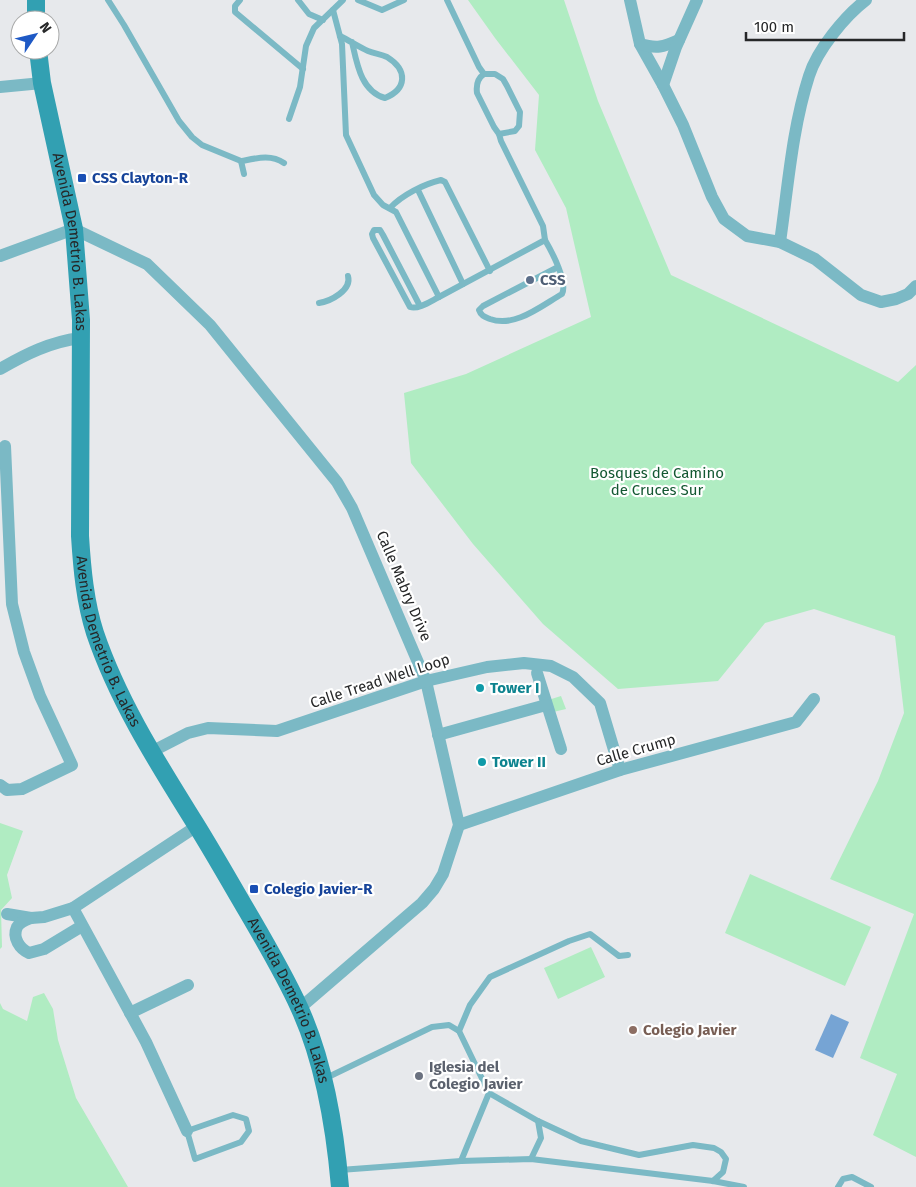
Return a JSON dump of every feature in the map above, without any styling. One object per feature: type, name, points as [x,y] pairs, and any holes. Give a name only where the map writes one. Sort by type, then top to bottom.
[{"type":"street","points":[[630,0],[640,44],[683,125],[712,197],[724,219],[747,236],[780,242],[815,259],[861,295],[880,302],[896,299],[908,294],[916,286]]},
{"type":"street","points":[[663,85],[679,40],[697,0]]},
{"type":"street","points":[[780,242],[796,129],[809,75],[820,53],[856,8],[866,0]]},
{"type":"street","points":[[640,44],[653,48],[664,47],[679,40]]},
{"type":"street","name":"Avenida Demetrio B. Lakas","points":[[39,60],[42,83],[74,229],[81,320],[80,518],[82,564],[95,631],[117,688],[151,752],[198,826],[261,935],[300,1008],[323,1079],[337,1148],[339,1179]]},
{"type":"street","points":[[0,87],[42,83]]},
{"type":"street","points":[[0,256],[74,229]]},
{"type":"street","name":"Calle Mabry Drive","points":[[74,229],[147,264],[168,284],[210,325],[337,482],[352,508],[426,681],[459,825]]},
{"type":"street","points":[[0,368],[45,346],[80,338]]},
{"type":"street","points":[[0,785],[7,790],[22,789],[72,765],[40,696],[6,606],[5,446]]},
{"type":"street","name":"Calle Tread Well Loop","points":[[151,752],[188,734],[208,728],[277,730],[426,681],[487,666],[524,663],[551,666],[573,677],[600,703],[620,770]]},
{"type":"street","points":[[537,673],[561,750]]},
{"type":"street","name":"Calle Crump","points":[[459,825],[620,770],[796,722],[814,699]]},
{"type":"street","points":[[438,735],[546,705]]},
{"type":"street","points":[[300,1008],[324,985],[402,922],[434,889],[443,874],[459,825]]},
{"type":"street","points":[[7,914],[31,918],[44,917],[73,908],[198,826]]},
{"type":"street","points":[[73,908],[146,1042],[187,1131]]},
{"type":"street","points":[[31,918],[22,922],[17,927],[15,938],[22,950],[29,954],[44,949],[82,926]]},
{"type":"street","points":[[130,1013],[188,985]]},
{"type":"lane","points":[[108,0],[178,122],[192,137],[202,145],[241,161],[267,157],[284,163]]},
{"type":"lane","points":[[240,0],[235,6],[235,12],[303,69]]},
{"type":"lane","points":[[298,0],[309,14],[323,20]]},
{"type":"lane","points":[[289,118],[300,87],[306,46],[314,28],[344,0]]},
{"type":"lane","points":[[358,0],[382,10],[404,0]]},
{"type":"lane","points":[[447,0],[484,74]]},
{"type":"lane","points":[[333,10],[340,36],[346,135],[374,195],[383,205],[396,212],[439,297]]},
{"type":"lane","points":[[340,36],[352,42],[370,52],[386,56],[396,65],[402,72],[403,78],[402,86],[393,95],[385,98],[372,92],[365,83],[358,68],[352,42]]},
{"type":"lane","points":[[499,134],[515,131],[519,126],[520,112],[503,79],[490,72],[480,77],[476,88],[477,93],[543,226],[546,240],[558,267],[564,291],[562,294],[520,317],[505,322],[493,320],[480,313],[479,310],[483,306],[558,267]]},
{"type":"lane","points":[[241,161],[244,174]]},
{"type":"lane","points":[[390,208],[399,200],[432,182],[441,180],[445,182],[490,271]]},
{"type":"lane","points":[[418,190],[463,284]]},
{"type":"lane","points":[[420,306],[380,230],[374,230],[373,238],[406,303],[414,309],[439,297],[463,284],[490,271],[546,240]]},
{"type":"lane","points":[[319,303],[331,299],[347,287],[348,276]]},
{"type":"lane","points":[[459,1031],[470,1006],[490,977],[569,941],[590,934],[619,956],[628,955]]},
{"type":"lane","points":[[323,1079],[432,1027],[450,1026],[459,1031],[489,1093],[538,1121],[580,1141],[639,1155],[693,1145],[714,1148],[721,1152],[726,1159],[723,1172],[713,1181]]},
{"type":"lane","points":[[461,1161],[489,1093]]},
{"type":"lane","points":[[233,1115],[246,1119],[249,1131],[241,1142],[194,1159],[187,1131],[233,1115]]},
{"type":"lane","points":[[531,1159],[541,1138],[538,1121]]},
{"type":"lane","points":[[339,1179],[461,1161],[531,1159],[713,1181],[744,1187]]},
{"type":"lane","points":[[838,1187],[843,1179],[852,1177],[871,1187]]},
{"type":"green space","name":"Bosques de Camino de Cruces Sur","points":[[468,0],[564,0],[598,101],[671,275],[898,382],[916,365],[916,1157],[873,1135],[897,1074],[860,1058],[914,914],[830,879],[878,781],[904,713],[895,636],[814,609],[765,623],[718,681],[618,689],[543,624],[473,544],[411,463],[404,393],[466,374],[591,317],[566,208],[535,150],[539,95]]},
{"type":"green space","points":[[561,696],[566,709],[549,713],[545,701]]},
{"type":"green space","points":[[0,823],[23,831],[7,875],[12,898],[1,910],[2,947],[0,949]]},
{"type":"green space","points":[[750,874],[871,927],[845,986],[725,933]]},
{"type":"green space","points":[[591,947],[605,977],[558,999],[544,968]]},
{"type":"green space","points":[[44,993],[53,1009],[58,1040],[76,1098],[128,1187],[0,1187],[0,1003],[3,1009],[27,1021],[33,997]]},
{"type":"water","points":[[831,1014],[849,1022],[833,1058],[815,1050]]},
{"type":"place","name":"CSS Clayton-R","points":[[82,178]]},
{"type":"place","name":"CSS","points":[[530,280]]},
{"type":"place","name":"Tower I","points":[[480,688]]},
{"type":"place","name":"Tower II","points":[[482,762]]},
{"type":"place","name":"Colegio Javier-R","points":[[254,889]]},
{"type":"place","name":"Colegio Javier","points":[[633,1030]]},
{"type":"place","name":"Iglesia del Colegio Javier","points":[[419,1076]]}]
